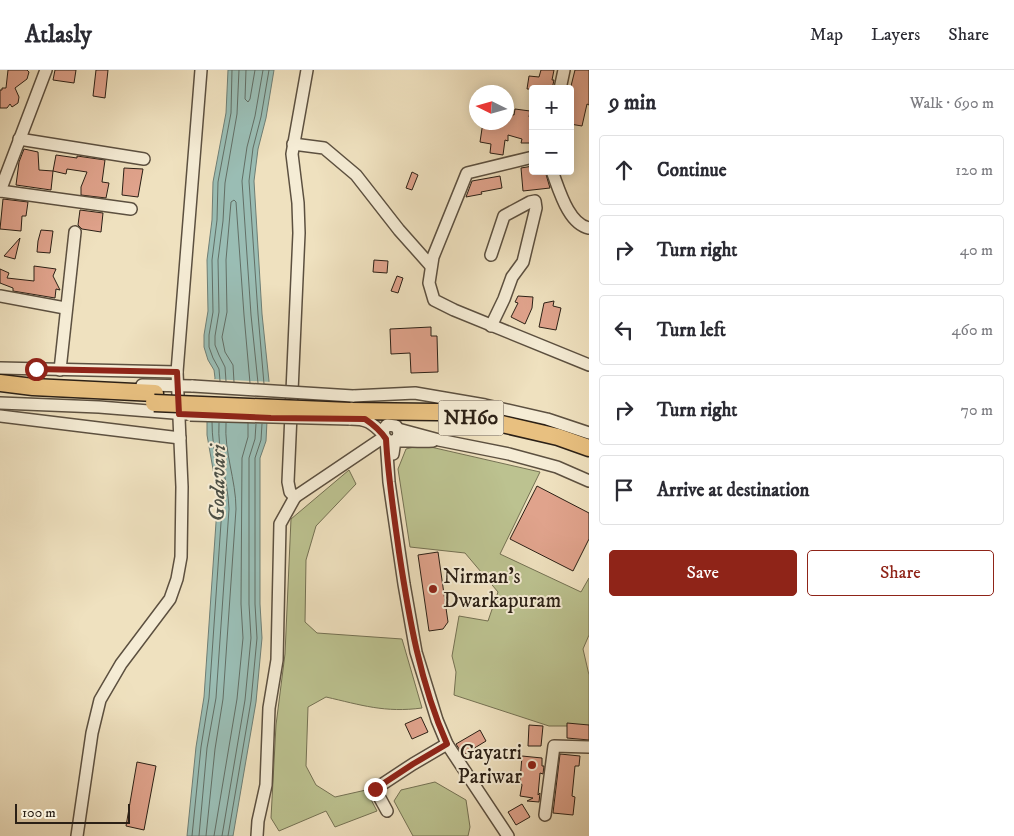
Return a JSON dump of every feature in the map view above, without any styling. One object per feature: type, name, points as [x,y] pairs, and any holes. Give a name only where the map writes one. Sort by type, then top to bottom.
[{"type":"highway","name":"NH60","points":[[0,383],[94,390],[435,402],[501,413],[589,438]]},
{"type":"highway","name":"NH60","points":[[0,394],[94,401],[245,405],[350,411],[438,412],[539,432],[589,448]]},
{"type":"street","points":[[46,70],[0,191],[131,209]]},
{"type":"street","points":[[77,836],[92,733],[100,700],[121,664],[170,599],[182,557],[180,438],[185,414],[178,386],[177,372],[201,70]]},
{"type":"street","points":[[295,497],[290,492],[288,482],[299,233],[298,203],[292,154],[307,70]]},
{"type":"street","points":[[561,85],[564,70]]},
{"type":"street","points":[[19,139],[144,158]]},
{"type":"street","points":[[293,144],[324,148],[356,175],[399,230],[431,266]]},
{"type":"street","points":[[529,158],[467,173],[433,257],[429,283],[434,300],[491,326],[589,365]]},
{"type":"street","points":[[554,175],[572,218],[584,228],[589,228]]},
{"type":"street","points":[[491,255],[504,216],[535,201],[536,208],[523,262],[512,277],[491,326]]},
{"type":"street","points":[[60,370],[74,232]]},
{"type":"street","points":[[0,296],[65,308]]},
{"type":"street","points":[[0,368],[177,372]]},
{"type":"street","points":[[0,378],[194,386],[353,396],[415,394],[485,405],[547,419],[589,433]]},
{"type":"street","points":[[0,403],[185,414],[365,419],[389,436],[416,442]]},
{"type":"street","points":[[0,416],[180,438]]},
{"type":"street","points":[[389,436],[394,454]]},
{"type":"street","points":[[389,436],[388,468],[404,584],[416,652],[437,720],[447,744],[508,836]]},
{"type":"street","points":[[257,836],[258,821],[266,785],[269,708],[277,660],[280,524],[295,497],[389,436],[439,440],[510,454],[548,464],[589,481]]},
{"type":"street","points":[[388,468],[390,458],[404,446],[416,442],[439,440]]},
{"type":"street","points":[[387,811],[375,789],[447,744]]},
{"type":"street","points":[[545,815],[554,746],[589,747]]},
{"type":"green space","points":[[422,445],[540,472],[500,554],[581,592],[589,578],[589,635],[583,649],[589,675],[589,726],[549,726],[454,695],[456,672],[452,656],[459,616],[488,621],[498,592],[465,553],[410,547],[398,469],[406,449]]},
{"type":"green space","points":[[349,470],[356,484],[316,526],[306,560],[305,622],[317,633],[402,639],[422,708],[385,709],[326,697],[308,707],[306,766],[316,785],[335,797],[366,790],[377,811],[335,827],[326,811],[279,831],[271,818],[276,725],[285,654],[291,519]]},
{"type":"green space","points":[[435,782],[466,800],[470,827],[468,836],[413,836],[394,801],[401,790]]},
{"type":"water","name":"Godavari","points":[[228,70],[274,70],[266,118],[258,149],[254,181],[262,314],[269,381],[266,441],[260,458],[260,604],[262,638],[256,702],[233,836],[187,836],[196,747],[204,697],[217,508],[217,492],[207,435],[207,422],[215,378],[214,370],[208,360],[204,347],[204,335],[208,311],[207,260],[212,220],[213,182],[226,113]]},
{"type":"pier","points":[[212,379],[272,382],[270,413],[207,411]]},
{"type":"building","points":[[8,70],[27,70],[29,72],[27,79],[15,88],[19,97],[18,103],[12,107],[10,104],[7,108],[0,108],[0,90],[6,88]]},
{"type":"building","points":[[55,70],[76,70],[74,83],[53,80]]},
{"type":"building","points":[[96,70],[108,70],[105,98],[93,96]]},
{"type":"building","points":[[541,70],[554,70],[553,85],[529,85],[529,89],[527,89],[529,76],[539,77]]},
{"type":"building","points":[[575,70],[589,70],[589,105],[587,104],[582,126],[574,125],[574,85],[571,85]]},
{"type":"building","points":[[515,109],[529,111],[529,143],[521,143],[522,139],[508,135],[508,141],[505,140],[503,155],[490,153],[491,144],[480,142],[482,130],[514,130]]},
{"type":"building","points":[[24,149],[38,152],[39,170],[53,171],[51,190],[16,185],[19,162]]},
{"type":"building","points":[[56,155],[105,160],[102,182],[109,183],[106,198],[81,195],[81,187],[87,172],[67,169],[66,174],[53,171]]},
{"type":"building","points":[[529,167],[529,175],[546,175],[550,188],[523,191],[521,168]]},
{"type":"building","points":[[124,168],[143,169],[138,197],[122,195]]},
{"type":"building","points":[[412,172],[418,175],[412,190],[406,188]]},
{"type":"building","points":[[500,176],[502,188],[466,197],[472,181]]},
{"type":"building","points":[[3,199],[28,202],[26,216],[22,216],[21,231],[0,229]]},
{"type":"building","points":[[80,210],[103,213],[101,232],[82,229],[78,225]]},
{"type":"building","points":[[41,230],[53,231],[50,253],[37,252]]},
{"type":"building","points":[[20,238],[15,259],[4,256]]},
{"type":"building","points":[[374,260],[388,261],[387,273],[373,272]]},
{"type":"building","points":[[34,266],[56,269],[53,276],[60,290],[56,289],[55,298],[13,291],[13,288],[0,283],[0,269],[9,273],[7,278],[34,281]]},
{"type":"building","points":[[397,276],[403,278],[398,293],[391,291]]},
{"type":"building","points":[[518,296],[533,297],[532,308],[525,324],[511,317],[518,303],[515,302]]},
{"type":"building","points":[[554,301],[553,306],[561,308],[556,330],[539,327],[544,303]]},
{"type":"building","points":[[431,327],[431,336],[437,336],[438,372],[411,373],[410,353],[391,354],[390,329]]},
{"type":"building","points":[[537,486],[589,513],[589,539],[573,571],[510,539]]},
{"type":"building","name":"Nirman's Dwarkapuram","points":[[438,552],[448,622],[443,629],[429,631],[418,555]]},
{"type":"building","points":[[421,717],[428,732],[412,739],[405,724]]},
{"type":"building","points":[[567,723],[589,725],[589,740],[567,738]]},
{"type":"building","points":[[529,725],[543,726],[541,746],[528,746]]},
{"type":"building","points":[[480,730],[486,741],[463,755],[456,744]]},
{"type":"building","points":[[560,754],[580,756],[579,766],[575,766],[572,796],[575,797],[573,815],[553,813]]},
{"type":"building","points":[[522,756],[542,758],[542,766],[544,766],[543,774],[540,773],[539,802],[527,801],[533,798],[520,796]]},
{"type":"building","points":[[137,762],[156,766],[144,830],[126,826]]},
{"type":"building","points":[[522,804],[530,817],[516,825],[508,812]]},
{"type":"place","name":"Nirman's Dwarkapuram","points":[[433,589]]},
{"type":"place","name":"Gayatri Pariwar","points":[[532,765]]},
{"type":"route","points":[[36,369],[177,372],[179,414],[271,418],[365,419],[374,424],[383,434],[386,439],[389,482],[416,652],[437,720],[447,744],[375,789]]}]
